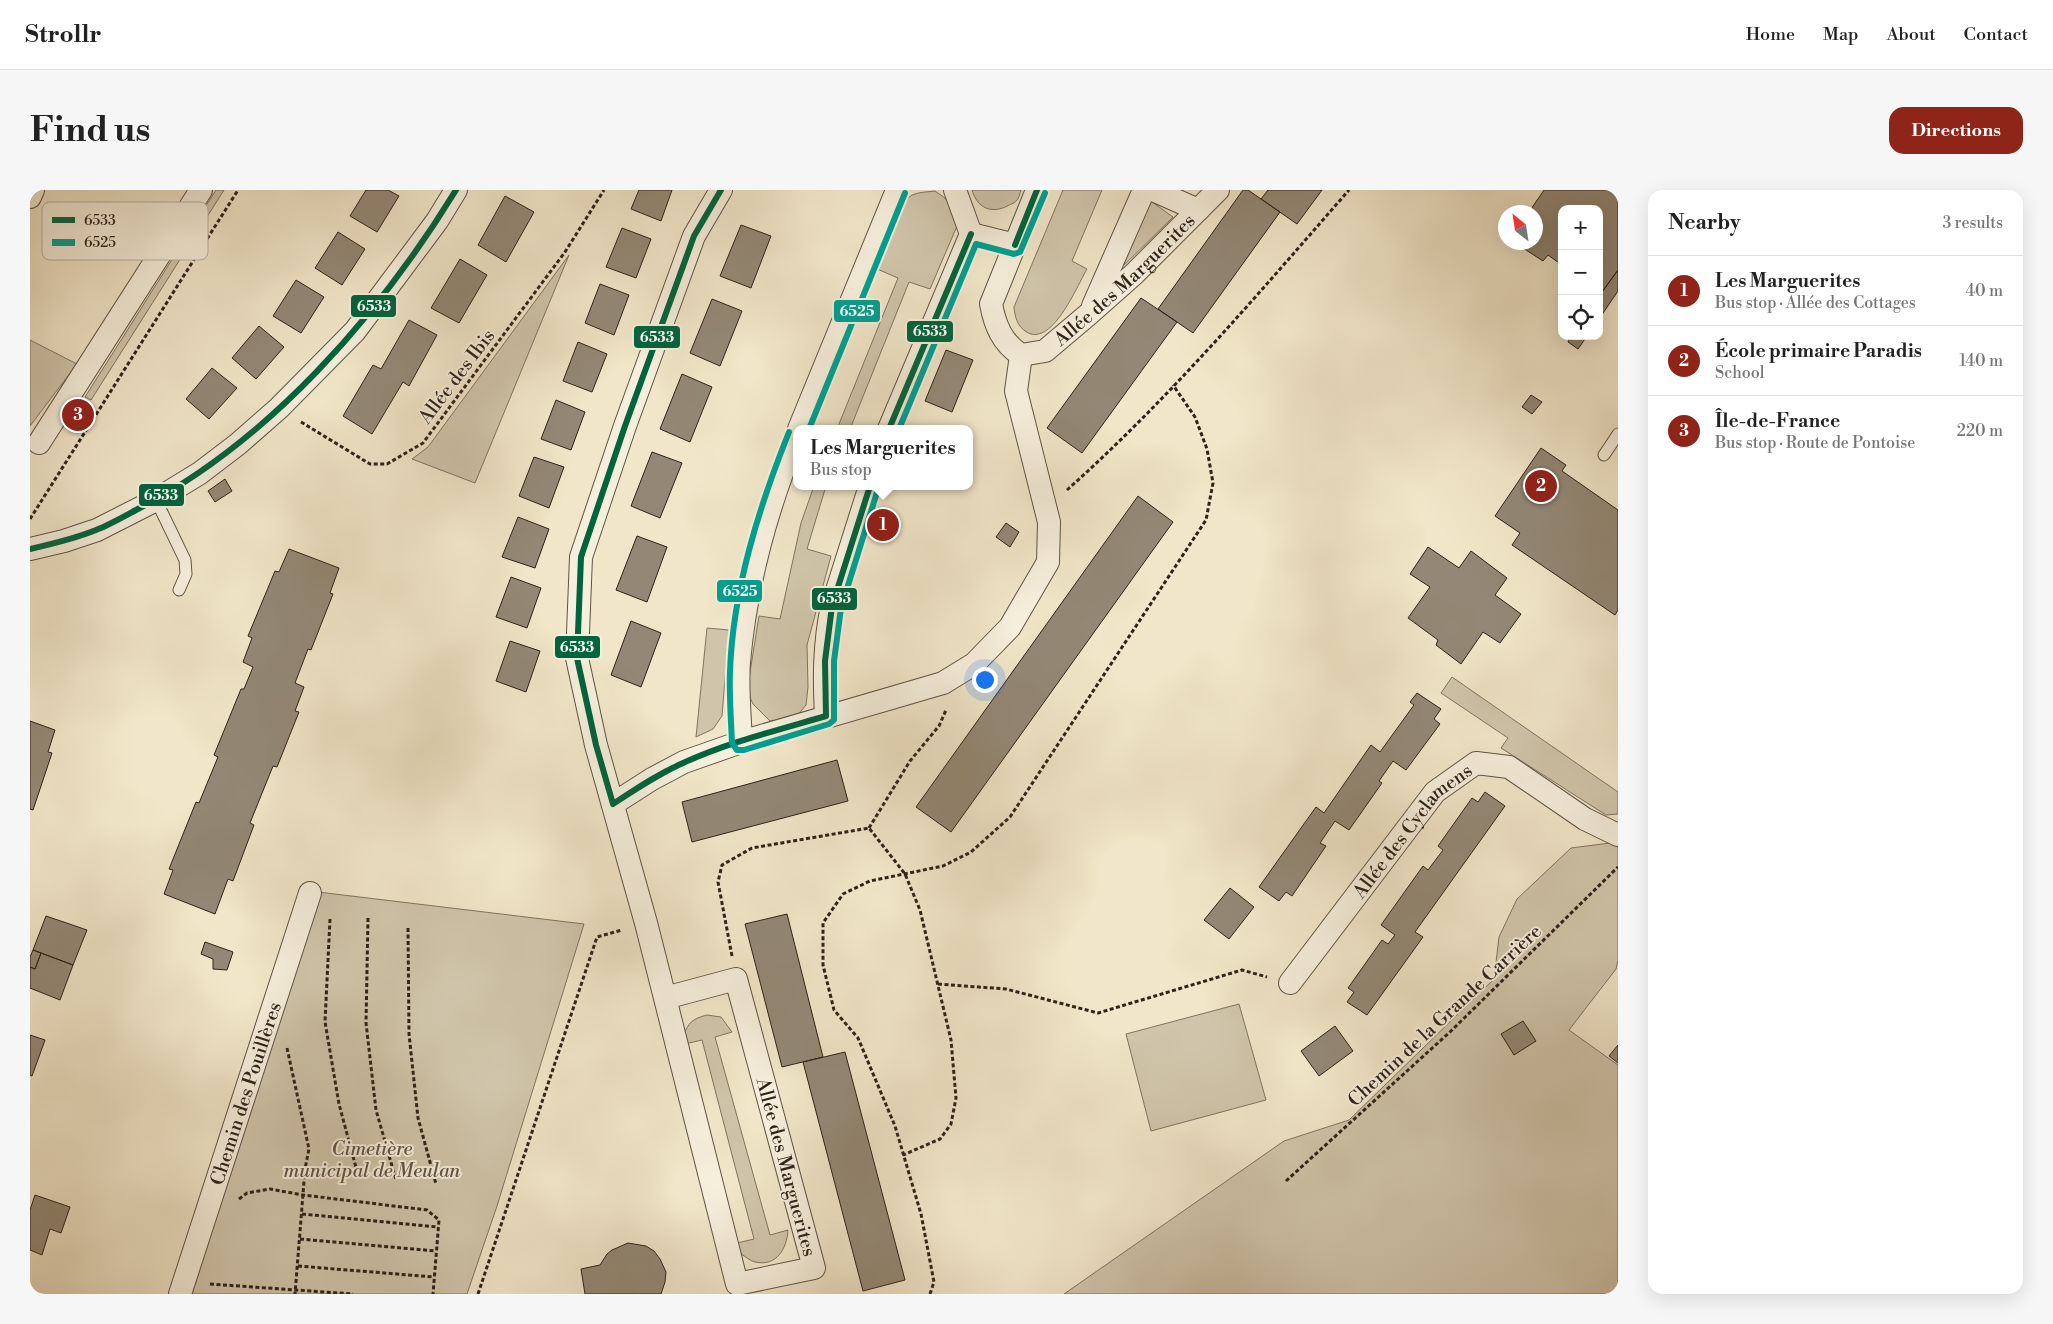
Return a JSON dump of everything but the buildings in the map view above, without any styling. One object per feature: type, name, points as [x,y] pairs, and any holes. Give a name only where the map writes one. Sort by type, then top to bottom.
[{"type":"street","points":[[30,197],[33,190]]},
{"type":"street","points":[[193,202],[201,190]]},
{"type":"street","points":[[30,549],[64,541],[97,530],[156,500],[200,474],[279,408],[355,331],[437,221],[456,190]]},
{"type":"street","name":"Allée des Marguerites","points":[[721,190],[694,236],[625,426],[581,558],[577,658],[596,745],[646,924],[737,1284],[814,1268],[736,979]]},
{"type":"street","points":[[801,425],[896,190]]},
{"type":"street","points":[[892,425],[971,234],[955,190]]},
{"type":"street","points":[[613,804],[652,779],[684,762],[741,742],[943,682],[974,664],[1010,626],[1048,562],[1049,522],[1016,391],[1022,356],[1012,350],[1003,338],[995,322],[991,304],[1037,190]]},
{"type":"street","points":[[1090,313],[1144,190]]},
{"type":"street","points":[[1153,190],[1198,210]]},
{"type":"street","name":"Allée des Marguerites","points":[[1022,356],[1045,351],[1090,313],[1134,274],[1218,190]]},
{"type":"street","points":[[971,234],[1015,245]]},
{"type":"street","points":[[33,453],[156,260]]},
{"type":"street","points":[[741,742],[739,664],[747,601],[760,545],[780,476],[793,445]]},
{"type":"street","points":[[826,716],[824,658],[828,626],[832,606],[869,490]]},
{"type":"street","name":"Allée des Cyclamens","points":[[1290,983],[1435,792],[1476,763],[1509,767],[1585,819],[1618,835]]},
{"type":"street","name":"Chemin des Pouillères","points":[[180,1294],[310,893]]},
{"type":"street","points":[[665,998],[736,979]]},
{"type":"lane","points":[[1604,456],[1618,434]]},
{"type":"lane","points":[[156,500],[185,560],[186,574],[179,590]]},
{"type":"path","points":[[208,237],[238,190]]},
{"type":"path","name":"Allée des Ibis","points":[[279,408],[370,464],[387,464],[423,444],[565,252],[604,190]]},
{"type":"path","points":[[1046,508],[1096,464],[1218,340],[1349,190]]},
{"type":"path","points":[[30,519],[194,260]]},
{"type":"path","points":[[930,1294],[934,1282],[921,1214],[904,1155],[895,1126],[858,1038],[834,1010],[823,965],[822,923],[844,894],[870,881],[943,866],[972,852],[1010,817],[1206,520],[1212,483],[1207,449],[1195,417],[1173,385]]},
{"type":"path","points":[[736,979],[718,882],[722,865],[752,848],[869,828],[910,761],[939,726],[947,708]]},
{"type":"path","points":[[869,828],[905,874],[920,910],[951,1040],[956,1098],[951,1124],[940,1139],[904,1155]]},
{"type":"path","name":"Chemin de la Grande Carrière","points":[[1286,1180],[1451,1031],[1618,867]]},
{"type":"path","points":[[330,916],[325,1022],[338,1104],[358,1175]]},
{"type":"path","points":[[368,918],[367,1033],[376,1110],[396,1180]]},
{"type":"path","points":[[478,1294],[597,937],[646,924]]},
{"type":"path","points":[[408,928],[409,1034],[418,1118],[436,1184]]},
{"type":"path","points":[[938,984],[1006,989],[1098,1013],[1242,970],[1290,983]]},
{"type":"path","points":[[285,1040],[309,1149],[303,1195],[296,1294]]},
{"type":"path","points":[[234,1202],[247,1193],[270,1189],[303,1195],[427,1210],[439,1220],[433,1294]]},
{"type":"path","points":[[302,1214],[438,1228]]},
{"type":"path","points":[[300,1239],[436,1251]]},
{"type":"path","points":[[298,1266],[434,1277]]},
{"type":"path","points":[[205,1289],[209,1275]]},
{"type":"path","points":[[207,1284],[353,1294]]},
{"type":"green space","points":[[216,190],[224,190],[208,215],[208,203]]},
{"type":"green space","points":[[972,190],[1021,190],[1015,202],[1003,208],[991,209],[981,205]]},
{"type":"green space","points":[[1063,190],[1102,190],[1072,261],[1087,269],[1062,313],[1044,332],[1035,334],[1025,331],[1020,326],[1014,307]]},
{"type":"green space","points":[[935,191],[945,198],[953,209],[957,226],[930,289],[909,282],[852,425],[839,425],[898,278],[877,269],[891,229],[906,200],[912,195]]},
{"type":"green space","points":[[1148,199],[1173,217],[1118,271]]},
{"type":"green space","points":[[569,255],[475,483],[412,459],[428,447]]},
{"type":"green space","points":[[172,260],[180,260],[91,400],[85,397]]},
{"type":"green space","points":[[30,340],[77,364],[30,426]]},
{"type":"green space","points":[[813,490],[825,490],[807,549],[831,556],[807,645],[808,687],[806,705],[797,716],[785,721],[770,721],[753,704],[747,691],[759,616],[780,619],[801,523]]},
{"type":"green space","points":[[707,628],[729,630],[722,716],[713,729],[696,737]]},
{"type":"green space","points":[[1452,677],[1618,792],[1618,814],[1606,815],[1501,748],[1508,738],[1441,693]]},
{"type":"green space","points":[[1618,842],[1618,960],[1616,969],[1569,1030],[1618,1065],[1618,1294],[1064,1294],[1284,1141],[1349,1120],[1494,979],[1499,937],[1517,899],[1571,848]]},
{"type":"green space","name":"Cimetière municipal de Meulan","points":[[318,892],[584,924],[497,1206],[467,1294],[192,1294]]},
{"type":"green space","points":[[1239,1004],[1266,1100],[1151,1131],[1126,1034]]},
{"type":"green space","points":[[707,1015],[721,1017],[732,1032],[715,1037],[770,1235],[788,1230],[783,1249],[775,1259],[769,1262],[751,1261],[741,1254],[737,1243],[754,1239],[702,1040],[685,1044],[683,1036],[689,1024]]},
{"type":"transit line","name":"6533","points":[[30,549],[88,533],[136,510],[185,482],[231,449],[275,412],[317,371],[356,328],[426,237],[456,190]]},
{"type":"transit line","name":"6533","points":[[613,804],[596,745],[577,658],[581,557],[625,426],[694,236],[721,190]]},
{"type":"transit line","name":"6533","points":[[1015,245],[1037,190]]},
{"type":"transit line","name":"6525","points":[[811,425],[905,193]]},
{"type":"transit line","name":"6525","points":[[901,425],[976,244],[1014,254],[1020,252],[1045,193]]},
{"type":"transit line","name":"6533","points":[[891,425],[971,234]]},
{"type":"transit line","name":"6525","points":[[789,432],[749,549],[736,610],[732,640],[730,689],[732,743],[737,750],[744,750],[829,724],[834,720],[834,661],[841,608],[878,490]]},
{"type":"transit line","name":"6533","points":[[826,716],[825,661],[832,606],[869,490]]},
{"type":"transit line","name":"6533","points":[[613,804],[647,782],[683,763],[754,737],[826,716]]},
{"type":"place","name":"Île-de-France","points":[[78,415]]},
{"type":"place","name":"École primaire Paradis","points":[[1541,486]]},
{"type":"place","name":"Les Marguerites","points":[[883,525]]}]
